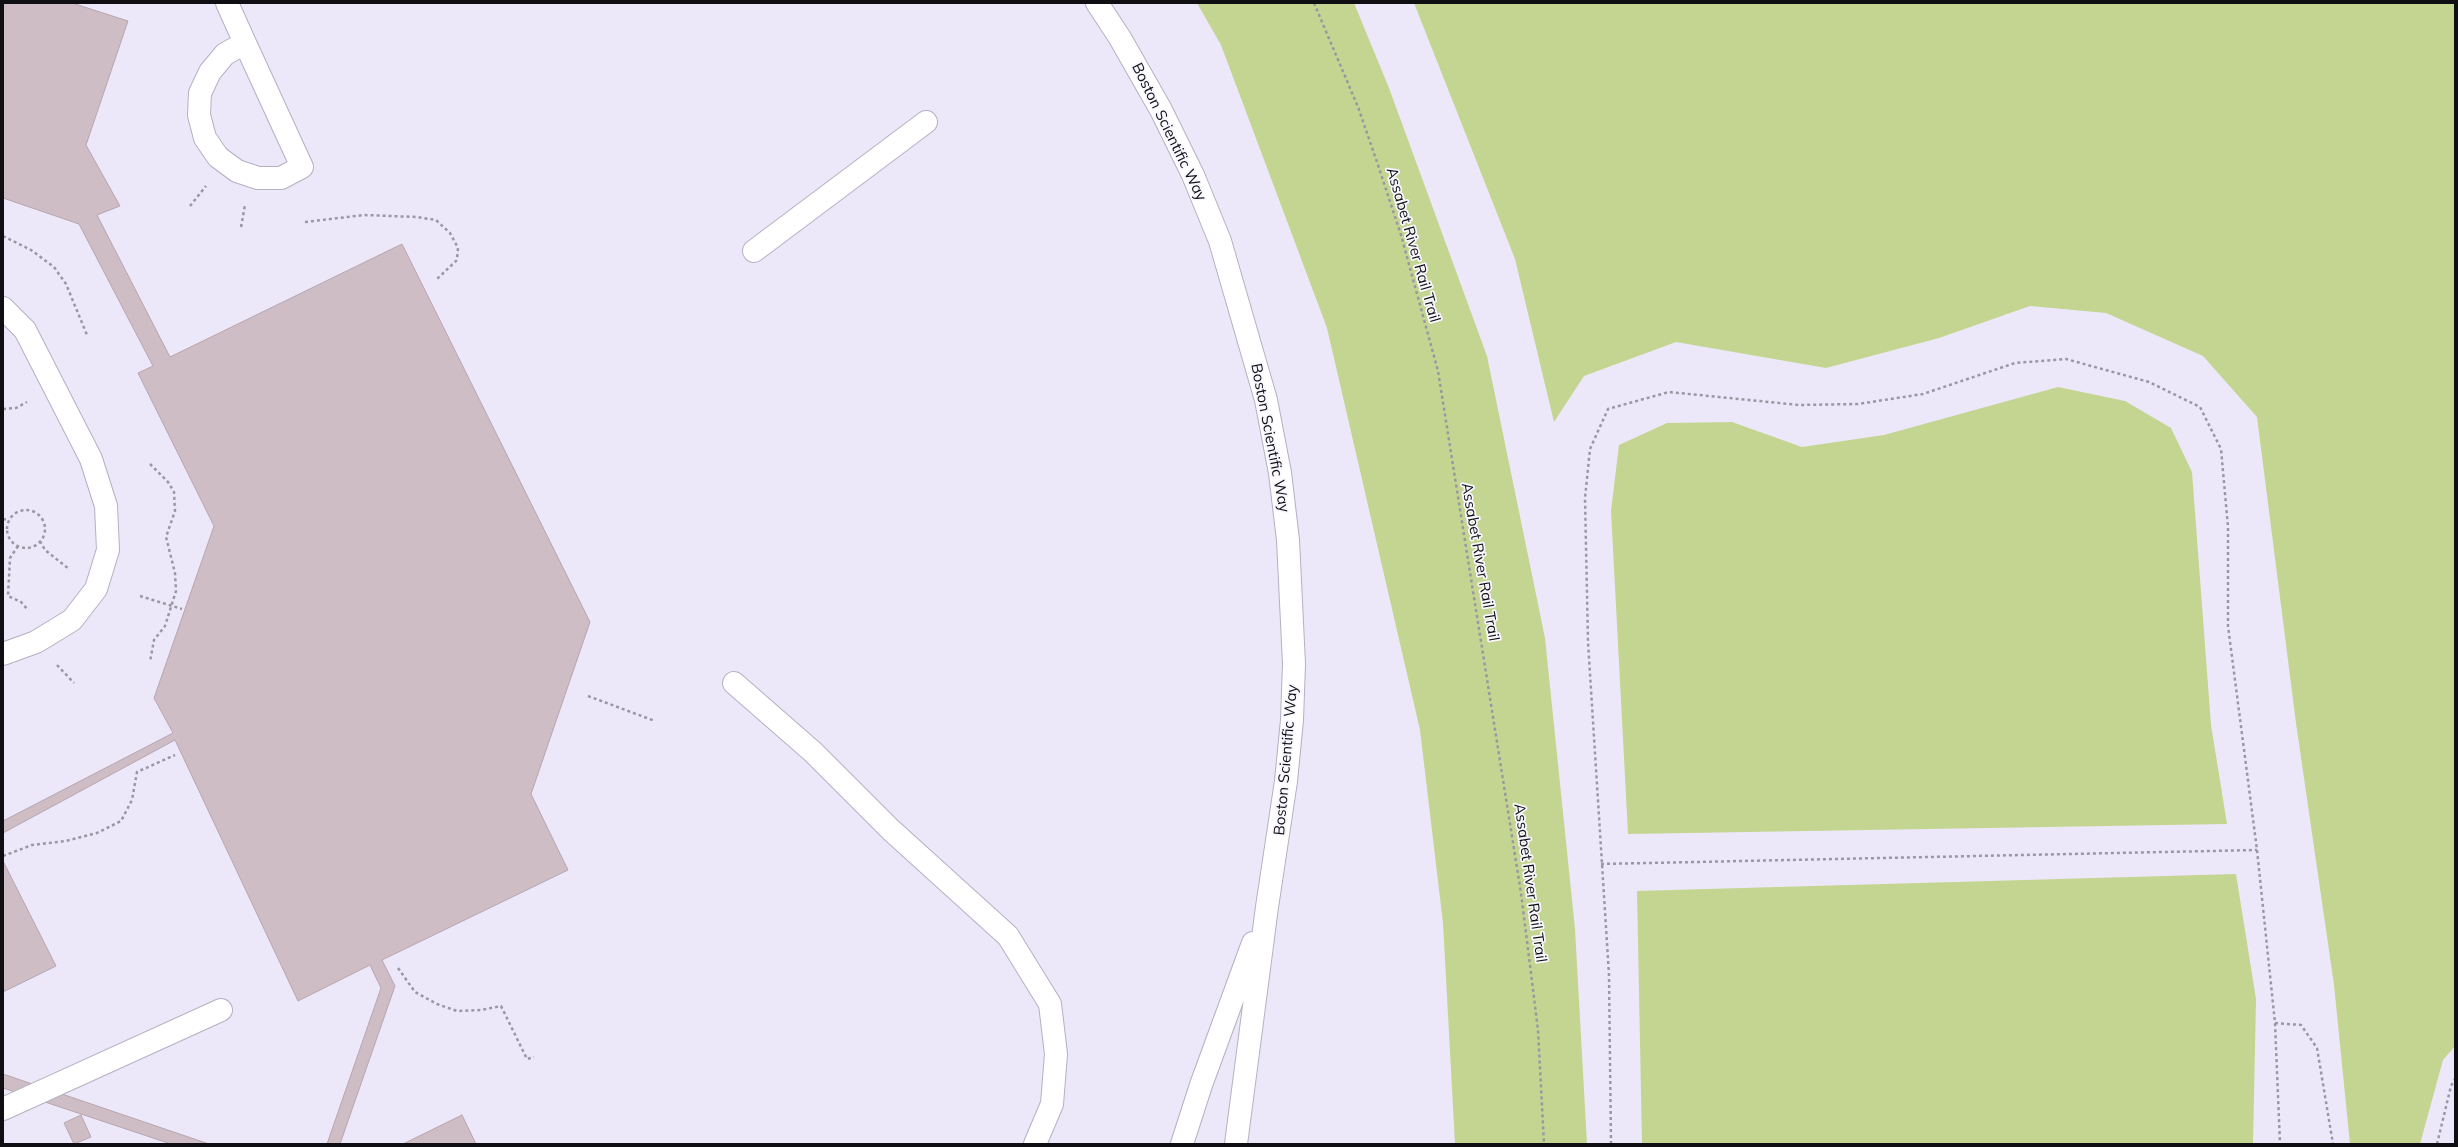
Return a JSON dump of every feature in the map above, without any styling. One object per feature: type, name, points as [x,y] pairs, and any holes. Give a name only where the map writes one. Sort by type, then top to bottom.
[{"type":"street","points":[[227,3],[302,167],[282,178],[258,178],[236,171],[218,157],[205,138],[199,115],[200,93],[210,72],[225,54],[245,43]]},
{"type":"street","name":"Boston Scientific Way","points":[[1097,3],[1120,38],[1161,110],[1193,175],[1220,241],[1266,400],[1280,473],[1288,540],[1292,601],[1294,678],[1286,781],[1267,907],[1236,1144]]},
{"type":"street","points":[[754,251],[926,122]]},
{"type":"street","points":[[3,308],[25,330],[91,459],[106,506],[108,550],[96,589],[72,620],[36,642],[3,654]]},
{"type":"street","points":[[734,683],[813,752],[891,830],[1008,936],[1050,1004],[1056,1054],[1052,1104],[1035,1144]]},
{"type":"street","name":"Boston Scientific Way","points":[[1182,1144],[1201,1084],[1267,907]]},
{"type":"street","points":[[3,1110],[221,1010]]},
{"type":"path","name":"Assabet River Rail Trail","points":[[1314,3],[1358,107],[1378,165],[1401,235],[1438,371],[1522,893],[1538,1030],[1544,1144]]},
{"type":"path","points":[[305,222],[364,215],[416,217],[436,220],[450,233],[458,248],[457,260],[437,279]]},
{"type":"path","points":[[3,236],[31,250],[54,267],[66,284],[88,335]]},
{"type":"path","points":[[1611,1144],[1608,975],[1588,642],[1585,498],[1590,449],[1608,409],[1669,392],[1799,405],[1858,404],[1923,394],[2014,363],[2066,359],[2149,382],[2200,407],[2222,449],[2228,527],[2228,626],[2257,850],[2275,1023],[2280,1144]]},
{"type":"path","points":[[150,464],[168,482],[174,492],[175,511],[166,538],[176,582],[176,591],[165,626],[154,640],[150,662]]},
{"type":"path","points":[[24,510],[36,514],[44,524],[44,536],[40,541],[30,548],[18,546],[13,543],[7,532],[9,520],[13,515],[24,510]]},
{"type":"path","points":[[3,519],[9,520]]},
{"type":"path","points":[[40,541],[45,550],[72,571]]},
{"type":"path","points":[[8,596],[10,558],[18,546]]},
{"type":"path","points":[[3,597],[8,596],[22,602],[30,612]]},
{"type":"path","points":[[140,596],[182,609]]},
{"type":"path","points":[[54,661],[74,683]]},
{"type":"path","points":[[588,696],[655,722]]},
{"type":"path","points":[[3,856],[32,845],[66,841],[97,833],[121,821],[132,800],[137,772],[175,755]]},
{"type":"path","points":[[1601,864],[2257,850]]},
{"type":"path","points":[[398,968],[415,992],[437,1004],[456,1011],[481,1010],[501,1006],[528,1059],[534,1057]]},
{"type":"path","points":[[2275,1023],[2300,1025],[2317,1048],[2333,1144]]},
{"type":"path","points":[[2437,1144],[2451,1086],[2455,1079]]},
{"type":"green space","points":[[1197,3],[1354,3],[1389,88],[1487,356],[1545,638],[1575,929],[1587,1144],[1455,1144],[1443,923],[1420,730],[1327,328],[1221,45]]},
{"type":"green space","points":[[1414,3],[2455,3],[2455,1046],[2443,1060],[2420,1144],[2350,1144],[2334,985],[2296,723],[2257,417],[2203,356],[2106,313],[2030,306],[1939,338],[1826,368],[1676,342],[1584,376],[1554,422],[1515,259]]},
{"type":"green space","points":[[2058,387],[2125,401],[2171,428],[2192,472],[2211,725],[2227,824],[1628,834],[1611,511],[1619,445],[1667,423],[1732,422],[1802,447],[1884,435]]},
{"type":"green space","points":[[2236,874],[2256,999],[2253,1144],[1642,1144],[1637,891]]},
{"type":"building","points":[[3,3],[72,3],[128,21],[86,145],[120,206],[97,215],[170,357],[402,244],[590,622],[531,794],[568,870],[382,960],[395,986],[340,1144],[327,1144],[381,988],[370,965],[298,1001],[175,740],[3,833],[3,821],[173,733],[154,698],[214,526],[138,373],[153,366],[79,224],[3,198]]},
{"type":"building","points":[[3,861],[56,966],[3,992]]},
{"type":"building","points":[[3,1074],[209,1144],[171,1144],[3,1088]]},
{"type":"building","points":[[81,1115],[91,1137],[74,1144],[64,1123]]},
{"type":"building","points":[[462,1115],[476,1144],[403,1144]]}]
